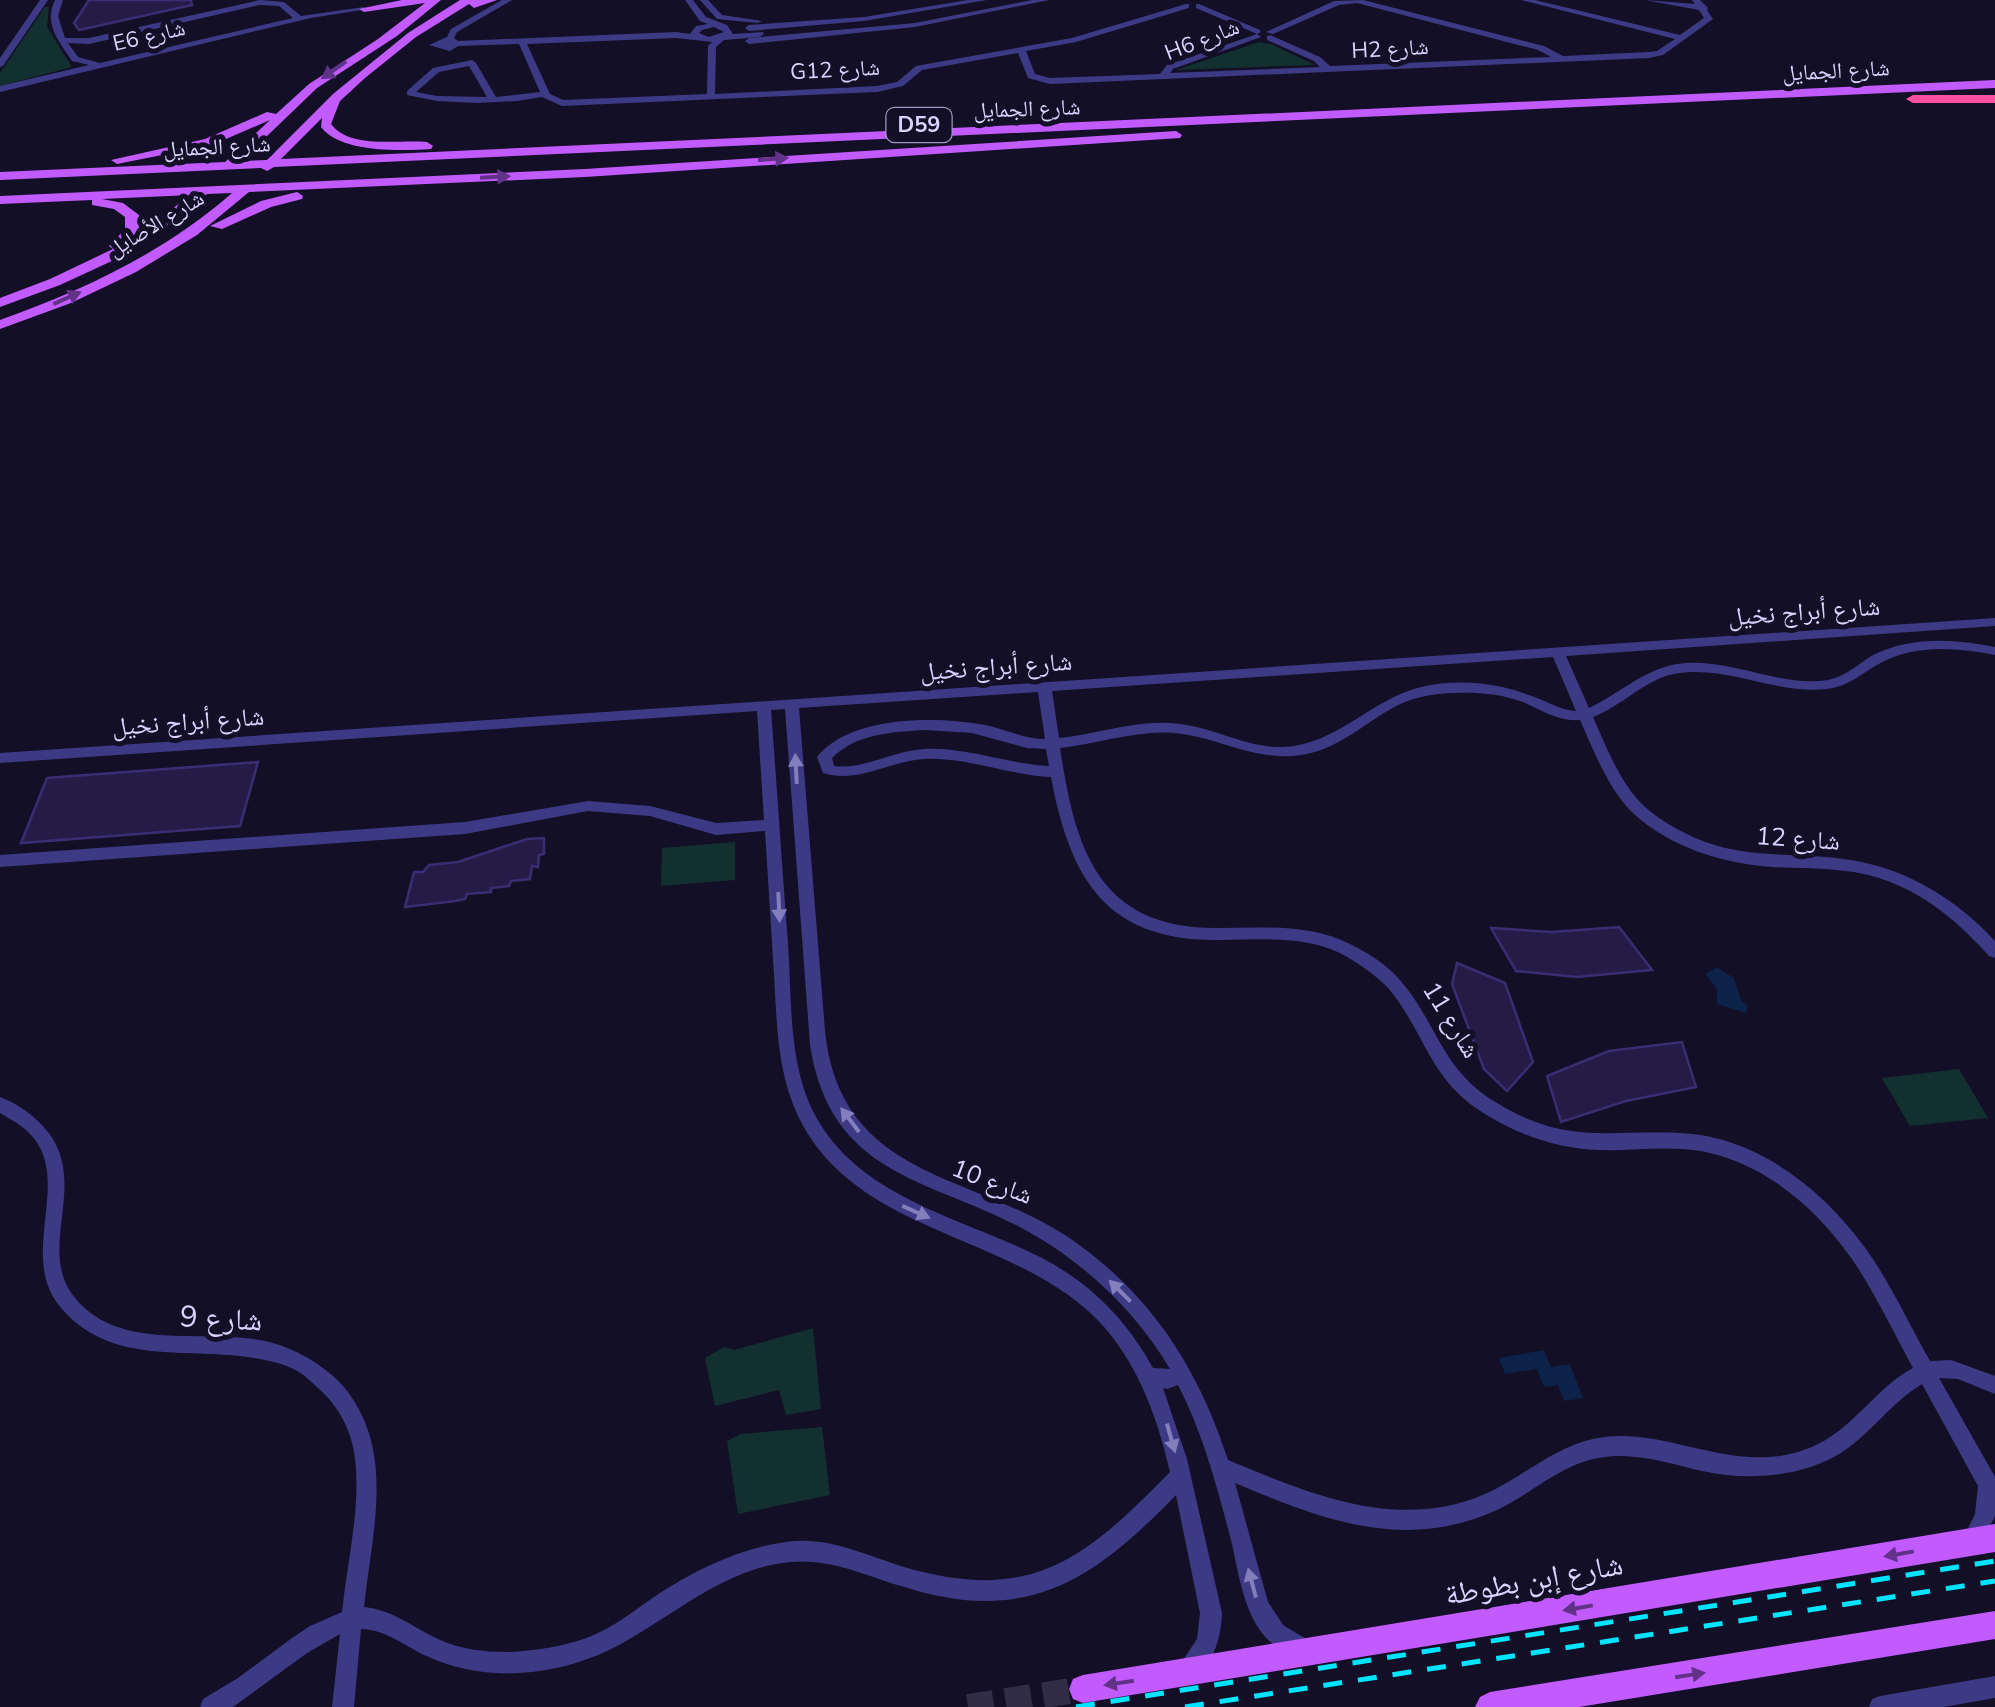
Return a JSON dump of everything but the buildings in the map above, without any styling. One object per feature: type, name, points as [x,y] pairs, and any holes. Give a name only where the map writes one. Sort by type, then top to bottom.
[{"type":"highway","points":[[1912,99],[1995,97]]},
{"type":"main road","points":[[359,10],[423,0]]},
{"type":"main road","name":"شارع الأصايل","points":[[0,325],[132,268],[207,223],[242,152],[294,102],[436,0]]},
{"type":"main road","name":"شارع الأصايل","points":[[378,42],[451,0]]},
{"type":"main road","points":[[265,159],[281,151],[338,93],[398,44],[480,1]]},
{"type":"main road","name":"شارع الجمايل","points":[[0,179],[1995,84]]},
{"type":"main road","points":[[338,93],[326,124],[336,136],[358,142],[427,146]]},
{"type":"main road","name":"شارع الجمايل","points":[[805,140],[1185,133],[1912,99]]},
{"type":"main road","points":[[96,164],[208,142],[243,130],[294,102],[298,111],[265,159]]},
{"type":"main road","name":"D59","points":[[281,151],[1353,110],[1411,113]]},
{"type":"main road","name":"D59","points":[[0,200],[229,180],[398,182],[1134,140],[1185,133]]},
{"type":"main road","points":[[0,168],[242,152],[265,159],[404,152],[427,146]]},
{"type":"main road","points":[[194,156],[229,180]]},
{"type":"main road","name":"شارع الأصايل","points":[[0,303],[70,275],[156,229],[265,159]]},
{"type":"main road","points":[[132,268],[266,204],[302,194],[398,182]]},
{"type":"main road","points":[[50,197],[118,206],[132,215],[134,222],[126,238],[70,275]]},
{"type":"main road","name":"شارع إبن بطوطة","points":[[1083,1689],[1984,1540]]},
{"type":"main road","points":[[1490,1707],[1995,1625]]},
{"type":"street","points":[[0,64],[44,0]]},
{"type":"street","points":[[60,0],[52,16],[77,67],[66,74]]},
{"type":"street","points":[[63,40],[89,40],[272,0],[286,3],[298,17]]},
{"type":"street","points":[[508,0],[454,32],[453,42],[700,31],[720,35],[840,24],[1016,0]]},
{"type":"street","points":[[689,0],[700,31]]},
{"type":"street","points":[[704,0],[717,16],[740,22],[856,14],[950,0]]},
{"type":"street","points":[[840,24],[983,0]]},
{"type":"street","points":[[749,41],[859,32],[959,18],[1045,0]]},
{"type":"street","points":[[1525,0],[1682,38],[1710,19],[1700,4],[1649,0]]},
{"type":"street","name":"H6 شارع","points":[[1270,35],[1337,2],[1357,1],[1541,48],[1560,59]]},
{"type":"street","points":[[1193,2],[1257,35],[1270,35],[1317,59],[1328,69]]},
{"type":"street","name":"G12 شارع","points":[[545,93],[556,102],[591,102],[883,89],[900,84],[909,72],[919,68],[1098,33],[1193,2]]},
{"type":"street","points":[[241,6],[276,3],[298,17]]},
{"type":"street","name":"E6 شارع","points":[[0,89],[298,17],[359,10]]},
{"type":"street","points":[[840,24],[856,14]]},
{"type":"street","points":[[840,24],[859,32]]},
{"type":"street","points":[[700,31],[720,35]]},
{"type":"street","points":[[711,96],[720,35]]},
{"type":"street","name":"H6 شارع","points":[[1163,76],[1170,66],[1257,35]]},
{"type":"street","name":"H2 شارع","points":[[1022,50],[1030,73],[1037,79],[1653,55],[1682,38]]},
{"type":"street","points":[[73,56],[89,40]]},
{"type":"street","points":[[492,98],[472,63],[440,69],[410,93],[417,96],[492,98],[516,98],[545,93],[522,41]]},
{"type":"street","points":[[73,56],[105,64]]},
{"type":"street","name":"شارع أبراج نخيل","points":[[1,761],[1995,622]]},
{"type":"street","points":[[1059,772],[1021,771],[940,753],[894,758],[842,774],[834,773],[824,764],[834,748],[863,736],[927,724],[991,731],[1032,744],[1156,727],[1202,734],[1246,748],[1299,752],[1338,740],[1390,703],[1438,688],[1494,690],[1568,716],[1587,715],[1606,706],[1635,682],[1674,669],[1721,667],[1790,683],[1828,685],[1844,681],[1870,663],[1907,648],[1947,644],[1995,651]]},
{"type":"street","name":"شارع 12","points":[[1557,652],[1637,808],[1711,848],[1754,860],[1841,864],[1895,878],[1955,912],[1995,952]]},
{"type":"street","name":"شارع 11","points":[[1044,686],[1075,855],[1086,876],[1116,904],[1135,916],[1178,931],[1290,932],[1356,954],[1391,980],[1405,996],[1448,1072],[1493,1110],[1520,1124],[1585,1145],[1686,1141],[1743,1158],[1805,1194],[1838,1224],[1862,1258],[1991,1487],[1984,1540]]},
{"type":"street","name":"شارع 10","points":[[792,703],[818,1048],[829,1089],[842,1111],[876,1150],[902,1170],[1032,1224],[1067,1246],[1131,1302],[1183,1372],[1222,1467],[1264,1616],[1284,1640],[1312,1653]]},
{"type":"street","points":[[764,706],[788,1060],[801,1103],[814,1129],[866,1186],[909,1210],[1008,1247],[1054,1270],[1110,1320],[1149,1376],[1174,1446],[1212,1624],[1204,1652],[1185,1672]]},
{"type":"street","points":[[772,818],[778,804],[787,804],[799,825]]},
{"type":"street","points":[[0,861],[465,828],[588,806],[650,811],[716,830],[772,818]]},
{"type":"street","name":"شارع 9","points":[[0,1104],[24,1118],[52,1153],[58,1174],[58,1202],[48,1259],[63,1297],[76,1313],[94,1326],[137,1343],[236,1345],[273,1351],[319,1375],[343,1401],[361,1436],[366,1479],[344,1707]]},
{"type":"street","points":[[1222,1467],[1326,1510],[1368,1520],[1410,1522],[1451,1516],[1489,1504],[1572,1454],[1598,1447],[1642,1446],[1714,1464],[1762,1467],[1806,1460],[1844,1442],[1909,1378],[1926,1370],[1956,1370],[1995,1386]]},
{"type":"street","points":[[1149,1376],[1166,1380],[1183,1372]]},
{"type":"street","points":[[211,1707],[303,1646],[352,1619],[393,1624],[426,1645],[479,1662],[530,1662],[603,1642],[713,1575],[766,1555],[827,1552],[954,1589],[990,1592],[1038,1585],[1102,1554],[1180,1476]]},
{"type":"street","points":[[1155,1501],[1186,1500]]},
{"type":"street","points":[[1880,1707],[1995,1687]]},
{"type":"green space","points":[[45,7],[49,7],[47,27],[72,67],[0,86],[0,73]]},
{"type":"green space","points":[[1259,42],[1315,65],[1176,70]]},
{"type":"green space","points":[[735,842],[735,880],[661,886],[662,848]]},
{"type":"green space","points":[[1959,1069],[1988,1118],[1910,1126],[1882,1078]]},
{"type":"green space","points":[[813,1328],[821,1409],[786,1415],[779,1390],[715,1406],[705,1358],[724,1347],[734,1350]]},
{"type":"green space","points":[[822,1427],[830,1495],[738,1514],[727,1441],[740,1434]]},
{"type":"water","points":[[1717,967],[1734,978],[1741,1000],[1748,1006],[1746,1013],[1717,1004],[1717,989],[1705,974]]},
{"type":"water","points":[[1544,1350],[1551,1367],[1570,1364],[1583,1398],[1564,1401],[1558,1385],[1544,1387],[1537,1369],[1505,1374],[1499,1358]]},
{"type":"tunnel","points":[[968,1707],[1083,1689]]},
{"type":"railway","points":[[1076,1707],[1995,1561]]},
{"type":"railway","points":[[1185,1707],[1995,1581]]}]
